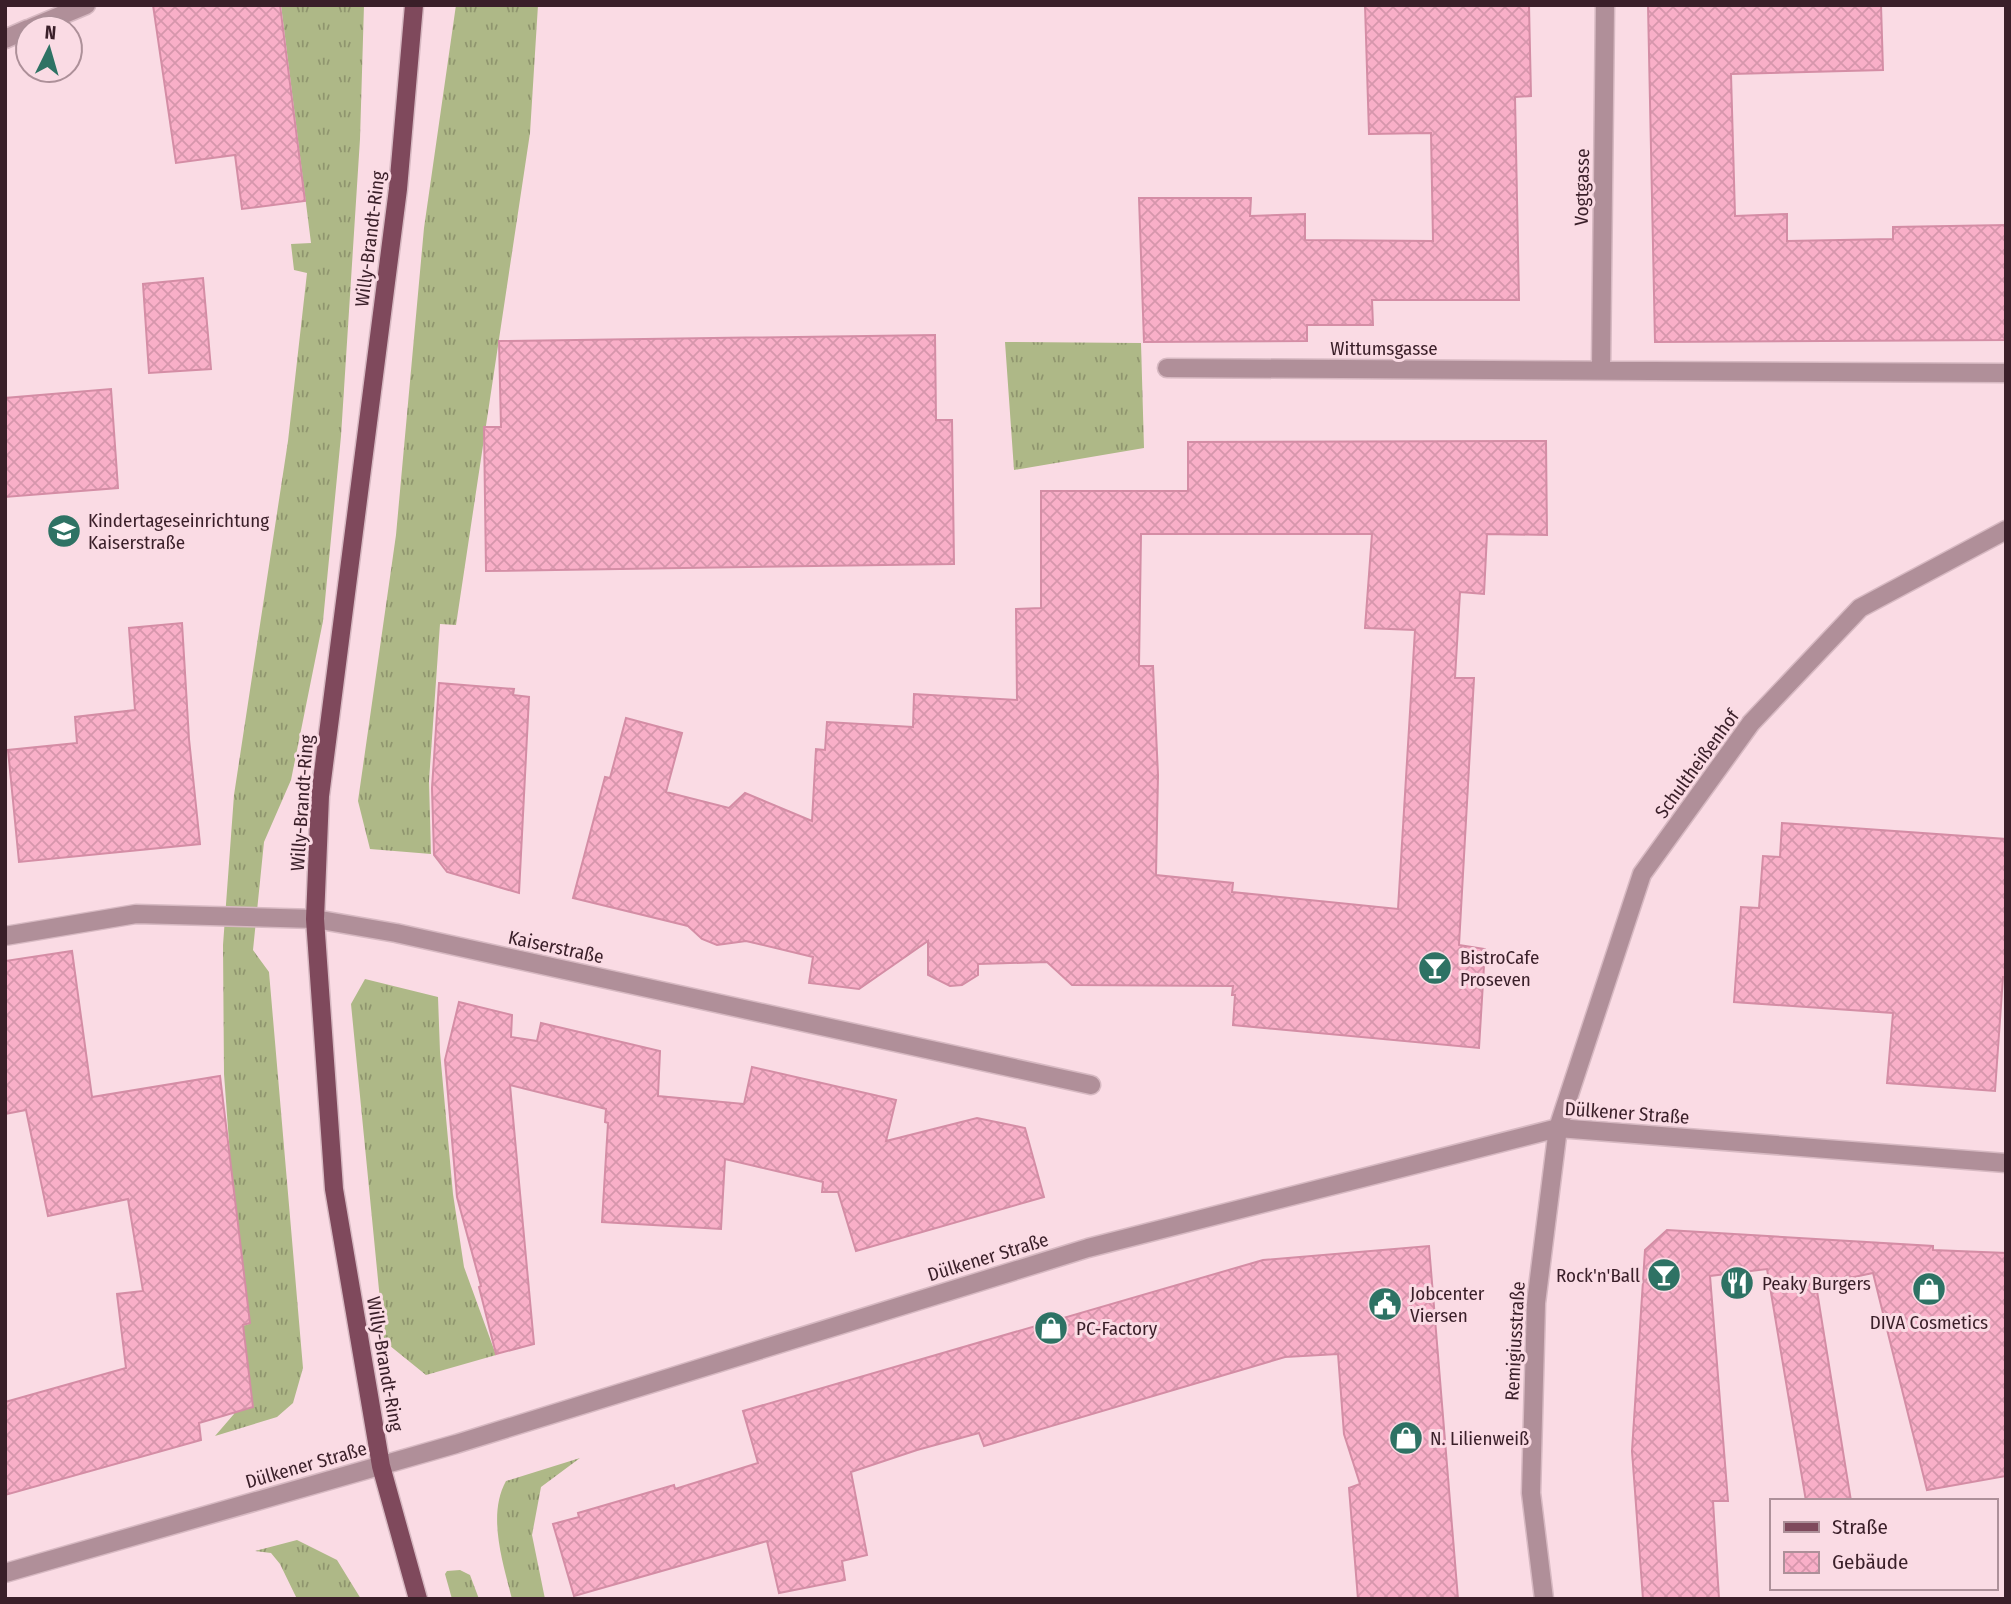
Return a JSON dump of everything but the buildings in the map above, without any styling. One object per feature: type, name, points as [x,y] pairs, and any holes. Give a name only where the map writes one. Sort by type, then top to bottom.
[{"type":"main road","name":"Willy-Brandt-Ring","points":[[414,5],[398,188],[320,796],[315,919],[334,1189],[381,1466],[418,1599]]},
{"type":"street","points":[[65,14],[86,5]]},
{"type":"street","name":"Vogtgasse","points":[[1601,369],[1605,5]]},
{"type":"street","name":"Wittumsgasse","points":[[1167,368],[1601,369]]},
{"type":"street","points":[[1601,369],[2006,373]]},
{"type":"street","name":"Schultheißenhof","points":[[1558,1128],[1642,874],[1751,723],[1860,608],[2006,530]]},
{"type":"street","name":"Kaiserstraße","points":[[5,936],[136,914],[315,919],[396,933],[1091,1085]]},
{"type":"street","name":"Dülkener Straße","points":[[5,1573],[381,1466],[1088,1248],[1558,1128],[2006,1163]]},
{"type":"street","name":"Remigiusstraße","points":[[1544,1599],[1531,1493],[1536,1303],[1558,1128]]},
{"type":"green space","points":[[281,5],[364,5],[360,139],[341,436],[323,621],[291,780],[264,842],[253,950],[269,972],[303,1368],[293,1403],[277,1417],[215,1436],[234,1414],[243,1326],[249,1324],[230,1156],[224,1074],[223,945],[234,795],[288,441],[307,273],[294,270],[291,244],[311,243]]},
{"type":"green space","points":[[456,5],[538,5],[530,133],[456,625],[440,624],[429,781],[431,854],[370,849],[358,801],[396,535],[424,228]]},
{"type":"green space","points":[[1005,342],[1141,343],[1144,448],[1014,470]]},
{"type":"green space","points":[[365,979],[438,997],[440,1052],[453,1194],[464,1267],[496,1355],[426,1375],[384,1341],[351,1004]]},
{"type":"green space","points":[[580,1458],[541,1487],[532,1535],[545,1599],[512,1599],[501,1555],[497,1524],[500,1494],[506,1481]]},
{"type":"green space","points":[[297,1540],[337,1560],[361,1599],[297,1599],[280,1564],[271,1553],[255,1551]]},
{"type":"green space","points":[[460,1570],[470,1575],[479,1599],[452,1599],[445,1574],[447,1571]]},
{"type":"place","name":"Kindertageseinrichtung Kaiserstraße","points":[[64,531]]},
{"type":"place","name":"BistroCafe Proseven","points":[[1435,968]]},
{"type":"place","name":"Rock'n'Ball","points":[[1664,1275]]},
{"type":"place","name":"Peaky Burgers","points":[[1737,1283]]},
{"type":"place","name":"DIVA Cosmetics","points":[[1929,1289]]},
{"type":"place","name":"Jobcenter Viersen","points":[[1385,1304]]},
{"type":"place","name":"PC-Factory","points":[[1051,1328]]},
{"type":"place","name":"N. Lilienweiß","points":[[1406,1438]]}]
